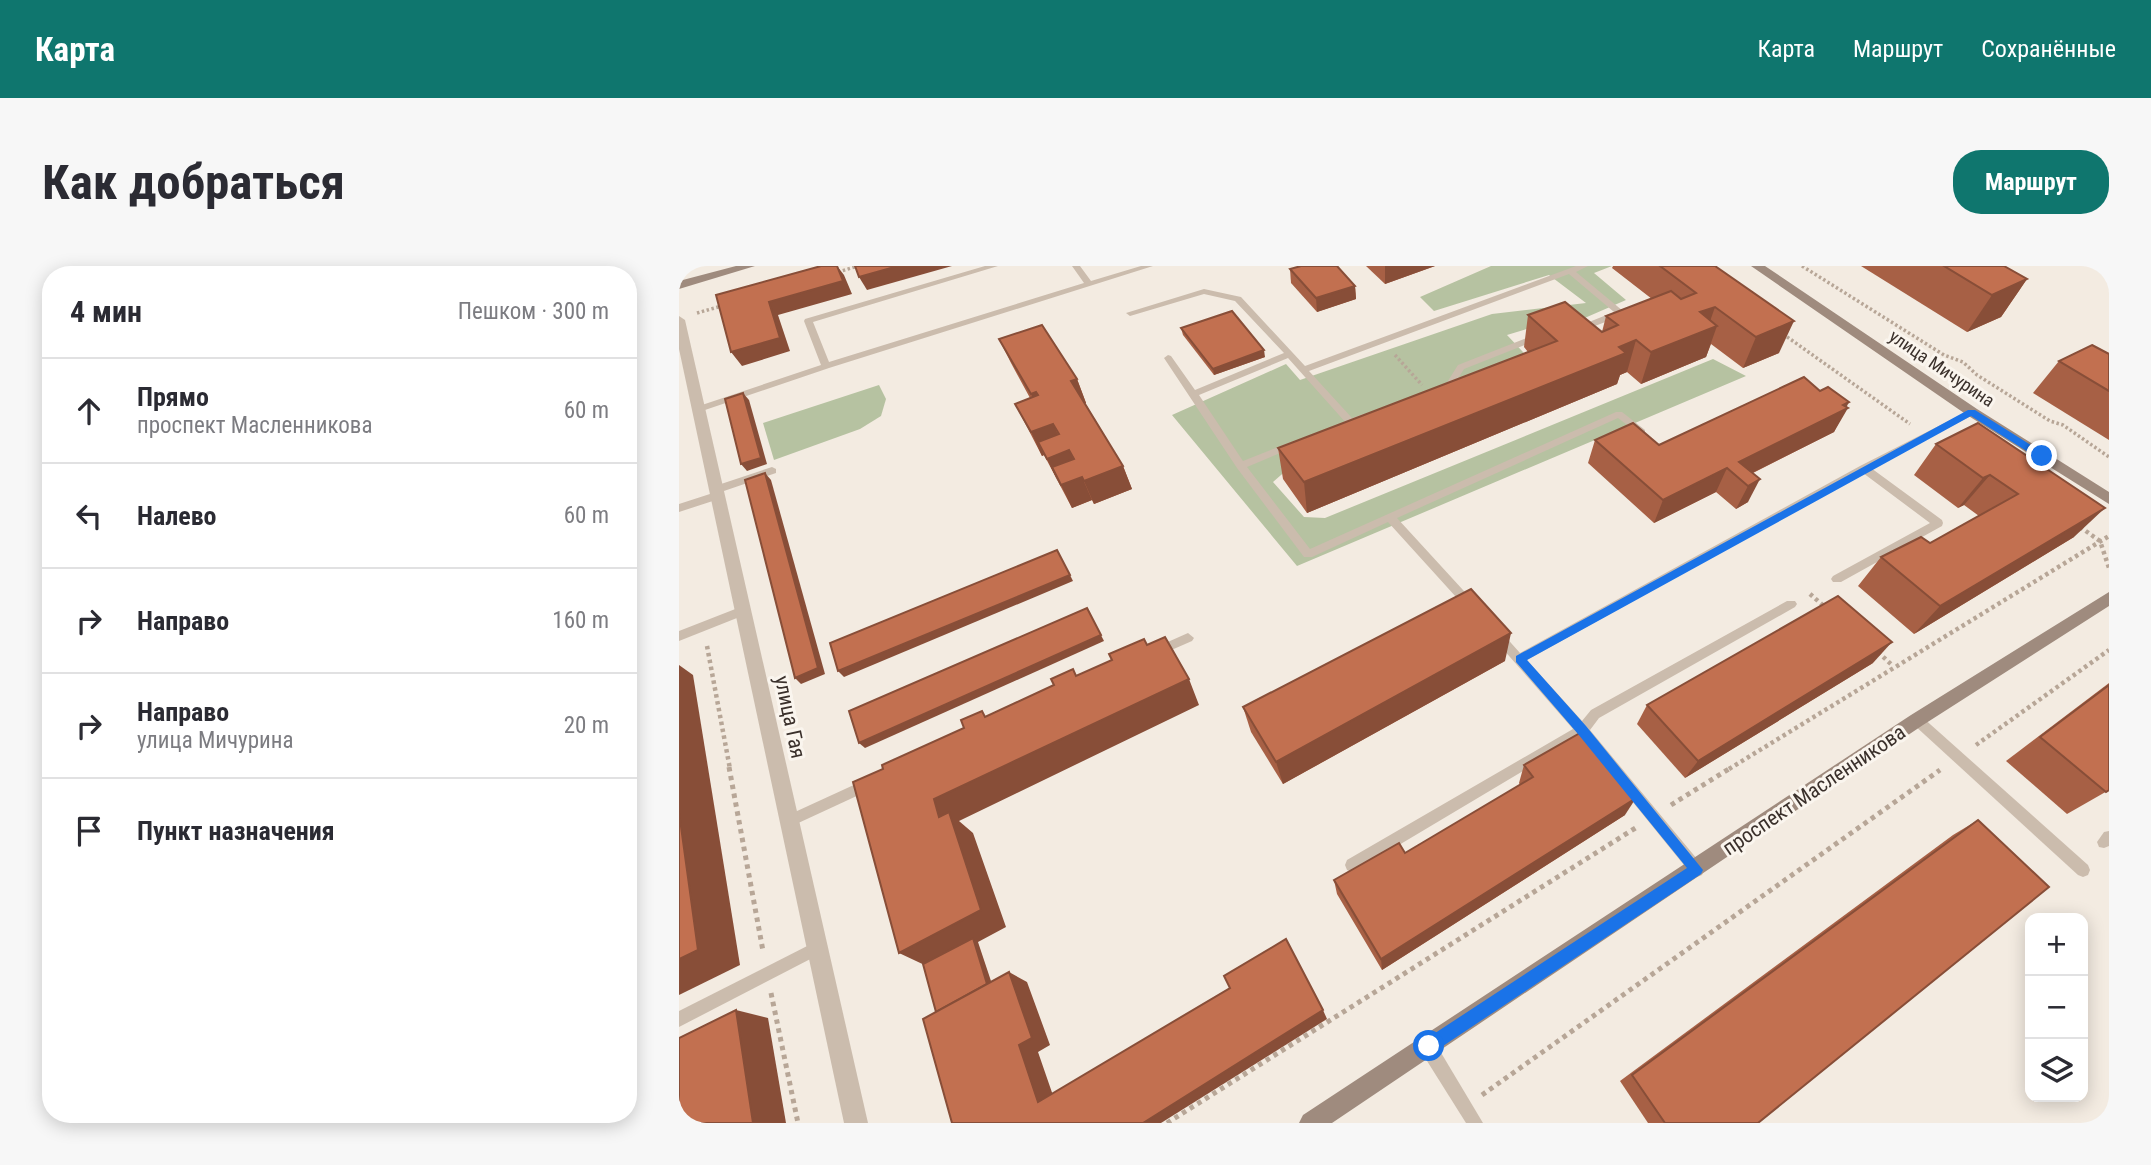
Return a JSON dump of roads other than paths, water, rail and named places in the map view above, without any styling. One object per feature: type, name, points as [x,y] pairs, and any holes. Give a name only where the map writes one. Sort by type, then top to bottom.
[{"type":"main road","points":[[679,285],[748,266]]},
{"type":"main road","name":"улица Мичурина","points":[[1757,266],[1972,412],[2109,499]]},
{"type":"main road","name":"проспект Масленникова","points":[[1311,1123],[1696,870],[1917,720],[2109,598]]},
{"type":"street","name":"улица Гая","points":[[685,317],[684,367],[699,409],[856,1123]]},
{"type":"lane","points":[[826,366],[808,321],[994,266]]},
{"type":"lane","points":[[1076,266],[1089,285]]},
{"type":"lane","points":[[699,409],[826,366],[1149,266]]},
{"type":"lane","points":[[1303,370],[1584,266]]},
{"type":"lane","points":[[1570,271],[1620,313],[1592,324]]},
{"type":"lane","points":[[1130,313],[1204,291],[1238,299],[1350,422]]},
{"type":"lane","points":[[1429,394],[1449,386],[1461,367],[1546,333]]},
{"type":"lane","points":[[1193,394],[1290,354]]},
{"type":"lane","points":[[1168,358],[1241,466],[1308,554],[1619,414],[1653,441]]},
{"type":"lane","points":[[1520,659],[1864,468],[1972,412]]},
{"type":"lane","points":[[1338,427],[1373,414]]},
{"type":"lane","points":[[1241,466],[1301,442]]},
{"type":"lane","points":[[1837,579],[1938,523],[1864,468]]},
{"type":"lane","points":[[679,508],[772,471]]},
{"type":"lane","points":[[1390,517],[1482,618]]},
{"type":"lane","points":[[1352,865],[1582,730],[1595,714],[1791,604]]},
{"type":"lane","points":[[679,636],[743,611]]},
{"type":"lane","points":[[1491,629],[1582,730],[1696,870]]},
{"type":"lane","points":[[1138,660],[1188,638]]},
{"type":"lane","points":[[1917,720],[2083,870]]},
{"type":"lane","points":[[789,821],[876,781]]},
{"type":"lane","points":[[679,1019],[817,948]]},
{"type":"lane","points":[[1429,1046],[1475,1123]]}]
